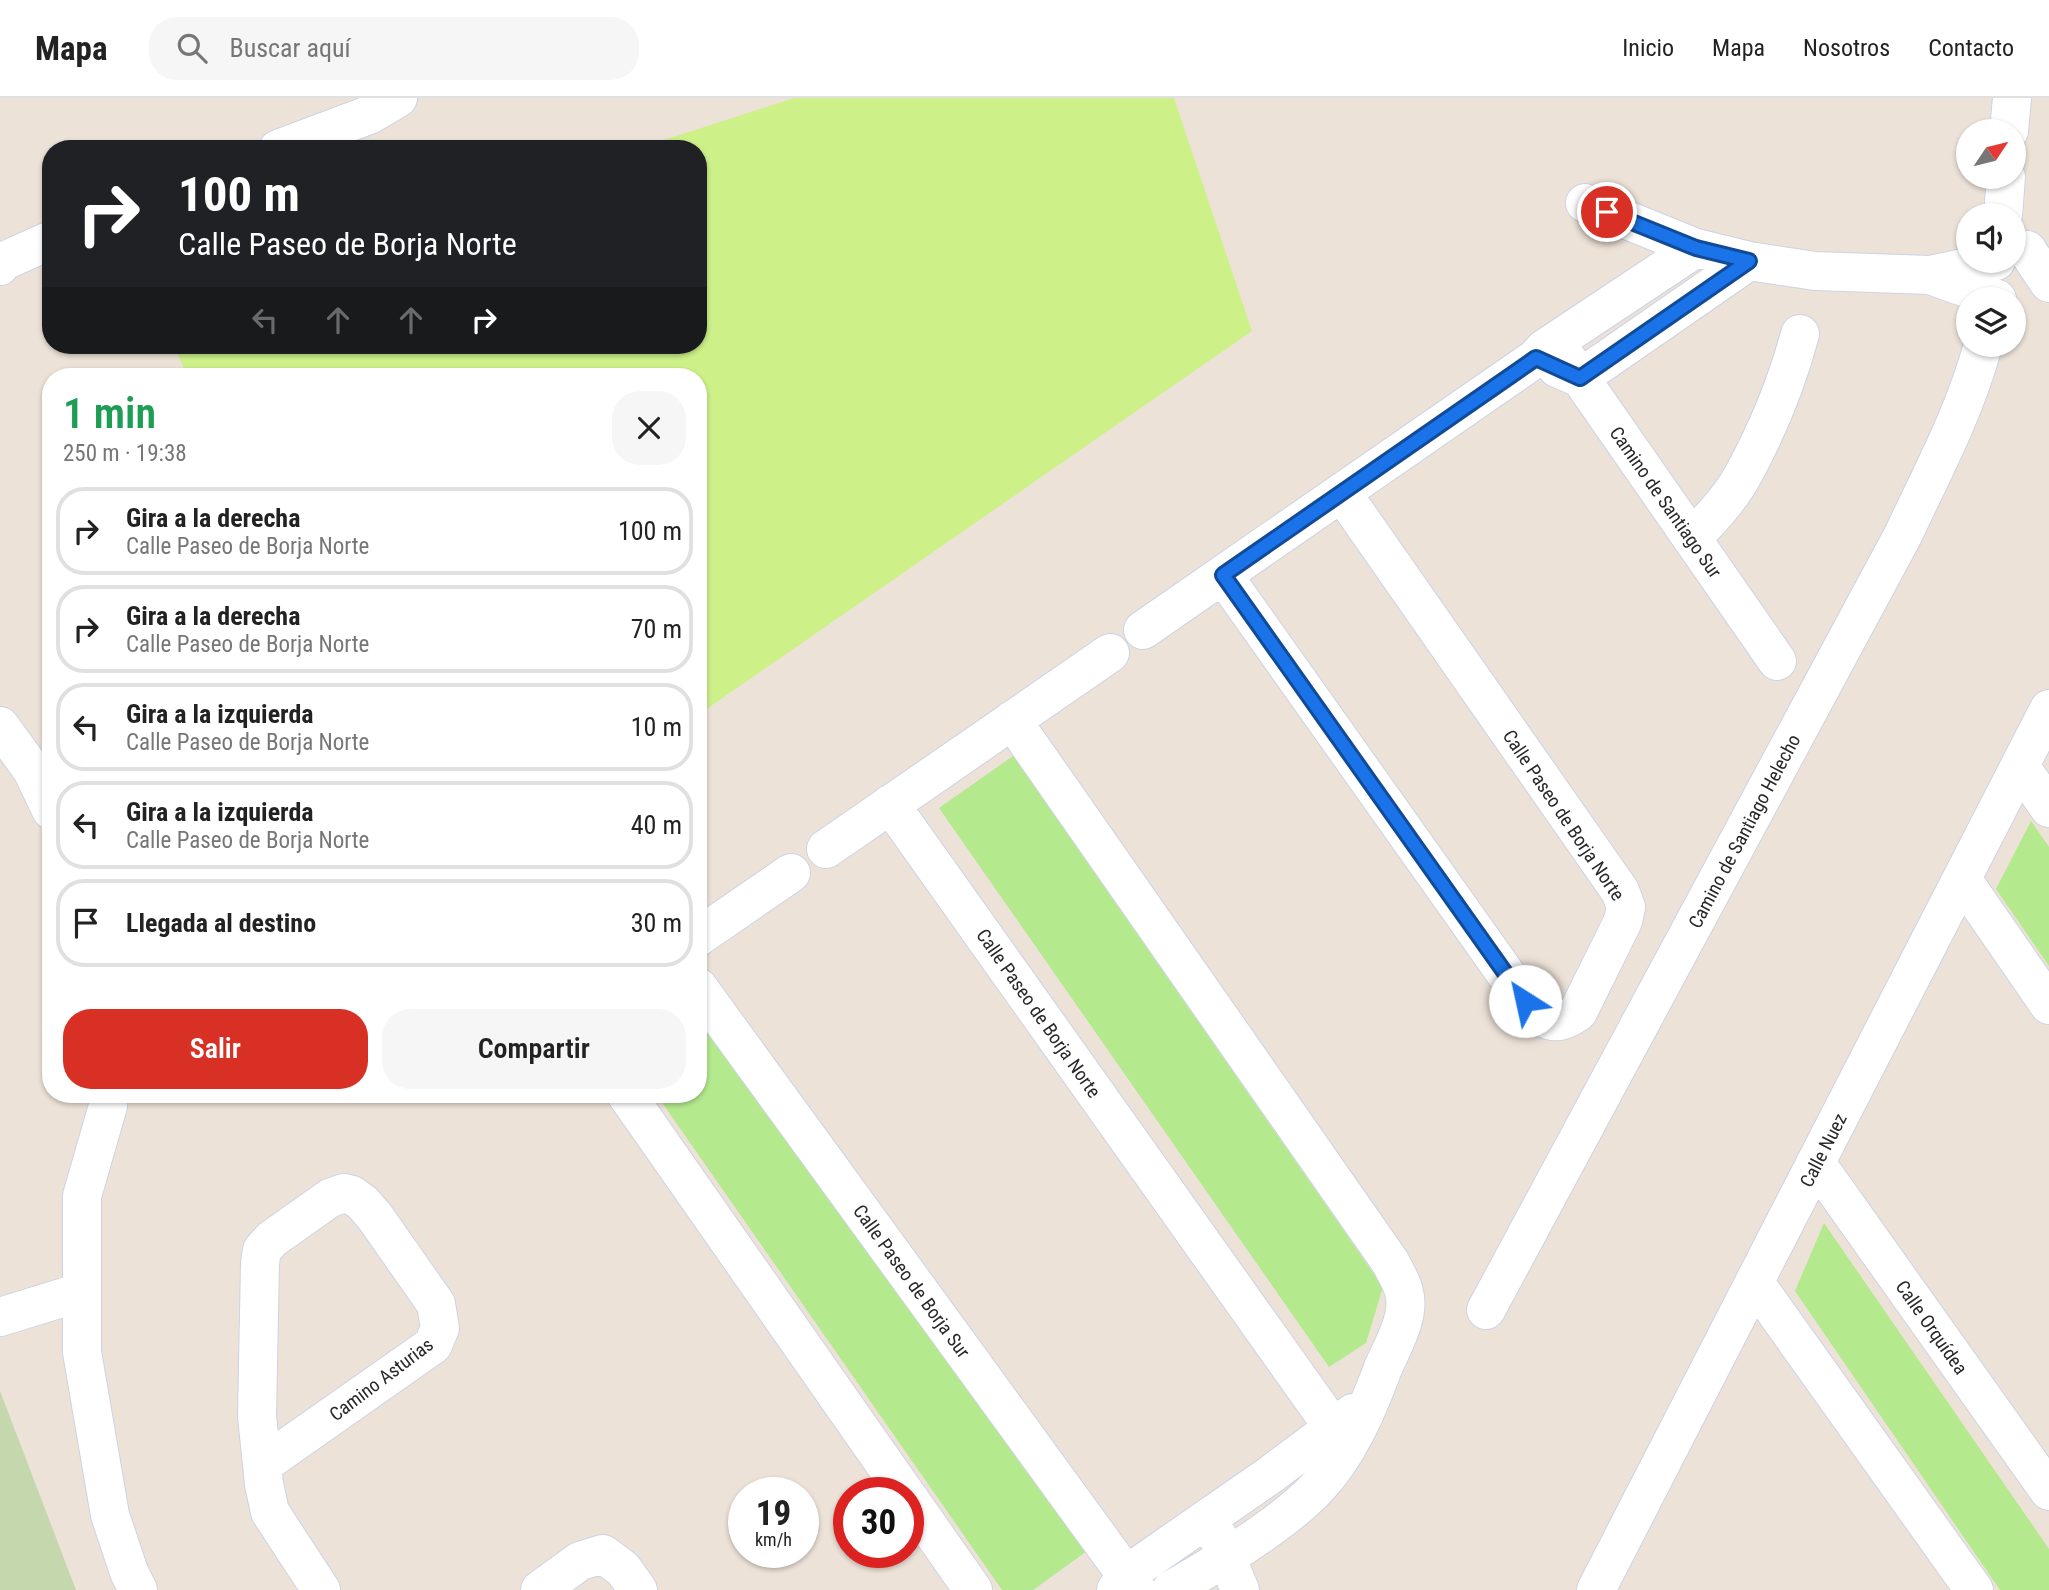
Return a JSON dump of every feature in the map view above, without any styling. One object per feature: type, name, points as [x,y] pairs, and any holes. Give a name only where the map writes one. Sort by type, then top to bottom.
[{"type":"street","points":[[302,140],[369,115],[398,98]]},
{"type":"street","points":[[2010,119],[2012,98]]},
{"type":"street","points":[[1585,202],[1696,248],[1749,261],[1815,271],[1930,275],[1956,268]]},
{"type":"street","points":[[0,266],[4,261],[42,244]]},
{"type":"street","points":[[1143,630],[1696,248]]},
{"type":"street","points":[[1580,378],[1749,261]]},
{"type":"street","points":[[2026,261],[2049,283]]},
{"type":"street","points":[[1930,275],[1964,287]]},
{"type":"street","points":[[2026,301],[2049,296]]},
{"type":"street","points":[[1692,539],[1719,509],[1742,477],[1790,374],[1800,334]]},
{"type":"street","name":"Camino de Santiago Sur","points":[[1546,351],[1580,378],[1777,661]]},
{"type":"street","name":"Camino de Santiago Helecho","points":[[1486,1310],[1903,536],[1960,413],[1980,357]]},
{"type":"street","name":"Calle Paseo de Borja Norte","points":[[1223,575],[1525,1001],[1554,1022],[1564,1021],[1578,1012],[1623,922],[1626,906],[1620,891],[1342,493]]},
{"type":"street","points":[[826,849],[1110,653]]},
{"type":"street","name":"Calle Nuez","points":[[1612,1580],[1755,1283],[2049,709]]},
{"type":"street","points":[[1012,720],[1391,1263],[1405,1293],[1405,1313],[1371,1400],[1340,1437],[1270,1475],[1209,1518],[1233,1574]]},
{"type":"street","points":[[0,726],[32,769],[42,791]]},
{"type":"street","points":[[2020,765],[2049,808]]},
{"type":"street","name":"Calle Paseo de Borja Norte","points":[[890,804],[1340,1437]]},
{"type":"street","points":[[707,931],[791,873]]},
{"type":"street","points":[[1962,878],[2049,1005]]},
{"type":"street","name":"Calle Paseo de Borja Sur","points":[[707,1000],[1126,1585],[1209,1518]]},
{"type":"street","points":[[108,1103],[82,1196],[82,1352],[110,1515],[129,1572],[138,1590]]},
{"type":"street","points":[[632,1103],[894,1477]]},
{"type":"street","name":"Calle Orquídea","points":[[1816,1163],[2049,1491]]},
{"type":"street","name":"Camino Asturias","points":[[262,1465],[433,1345],[438,1338],[440,1328],[436,1304],[375,1217],[352,1195],[330,1198],[272,1239],[262,1250],[260,1263],[257,1416],[262,1465],[270,1512],[321,1590]]},
{"type":"street","points":[[1755,1283],[1974,1590]]},
{"type":"street","points":[[0,1317],[81,1292]]},
{"type":"street","points":[[1171,1590],[1233,1574],[1335,1466],[1340,1437]]},
{"type":"street","points":[[924,1520],[973,1590]]},
{"type":"street","points":[[540,1590],[580,1561],[603,1554],[622,1569],[638,1590]]},
{"type":"green space","points":[[794,98],[1174,98],[1252,331],[707,709],[707,368],[184,368],[178,354],[707,354],[707,140],[664,140]]},
{"type":"green space","points":[[1013,756],[1383,1287],[1366,1343],[1329,1367],[939,808]]},
{"type":"green space","points":[[2031,821],[2049,847],[2049,966],[1996,889]]},
{"type":"green space","points":[[707,1012],[1087,1551],[1033,1590],[1002,1590],[662,1103],[707,1103]]},
{"type":"green space","points":[[1824,1223],[2049,1549],[2049,1590],[2000,1590],[1795,1291]]},
{"type":"green space","points":[[0,1391],[76,1590],[0,1590]]},
{"type":"route","points":[[1525,1001],[1223,575],[1536,358],[1580,378],[1749,261],[1696,248],[1607,212]]}]
